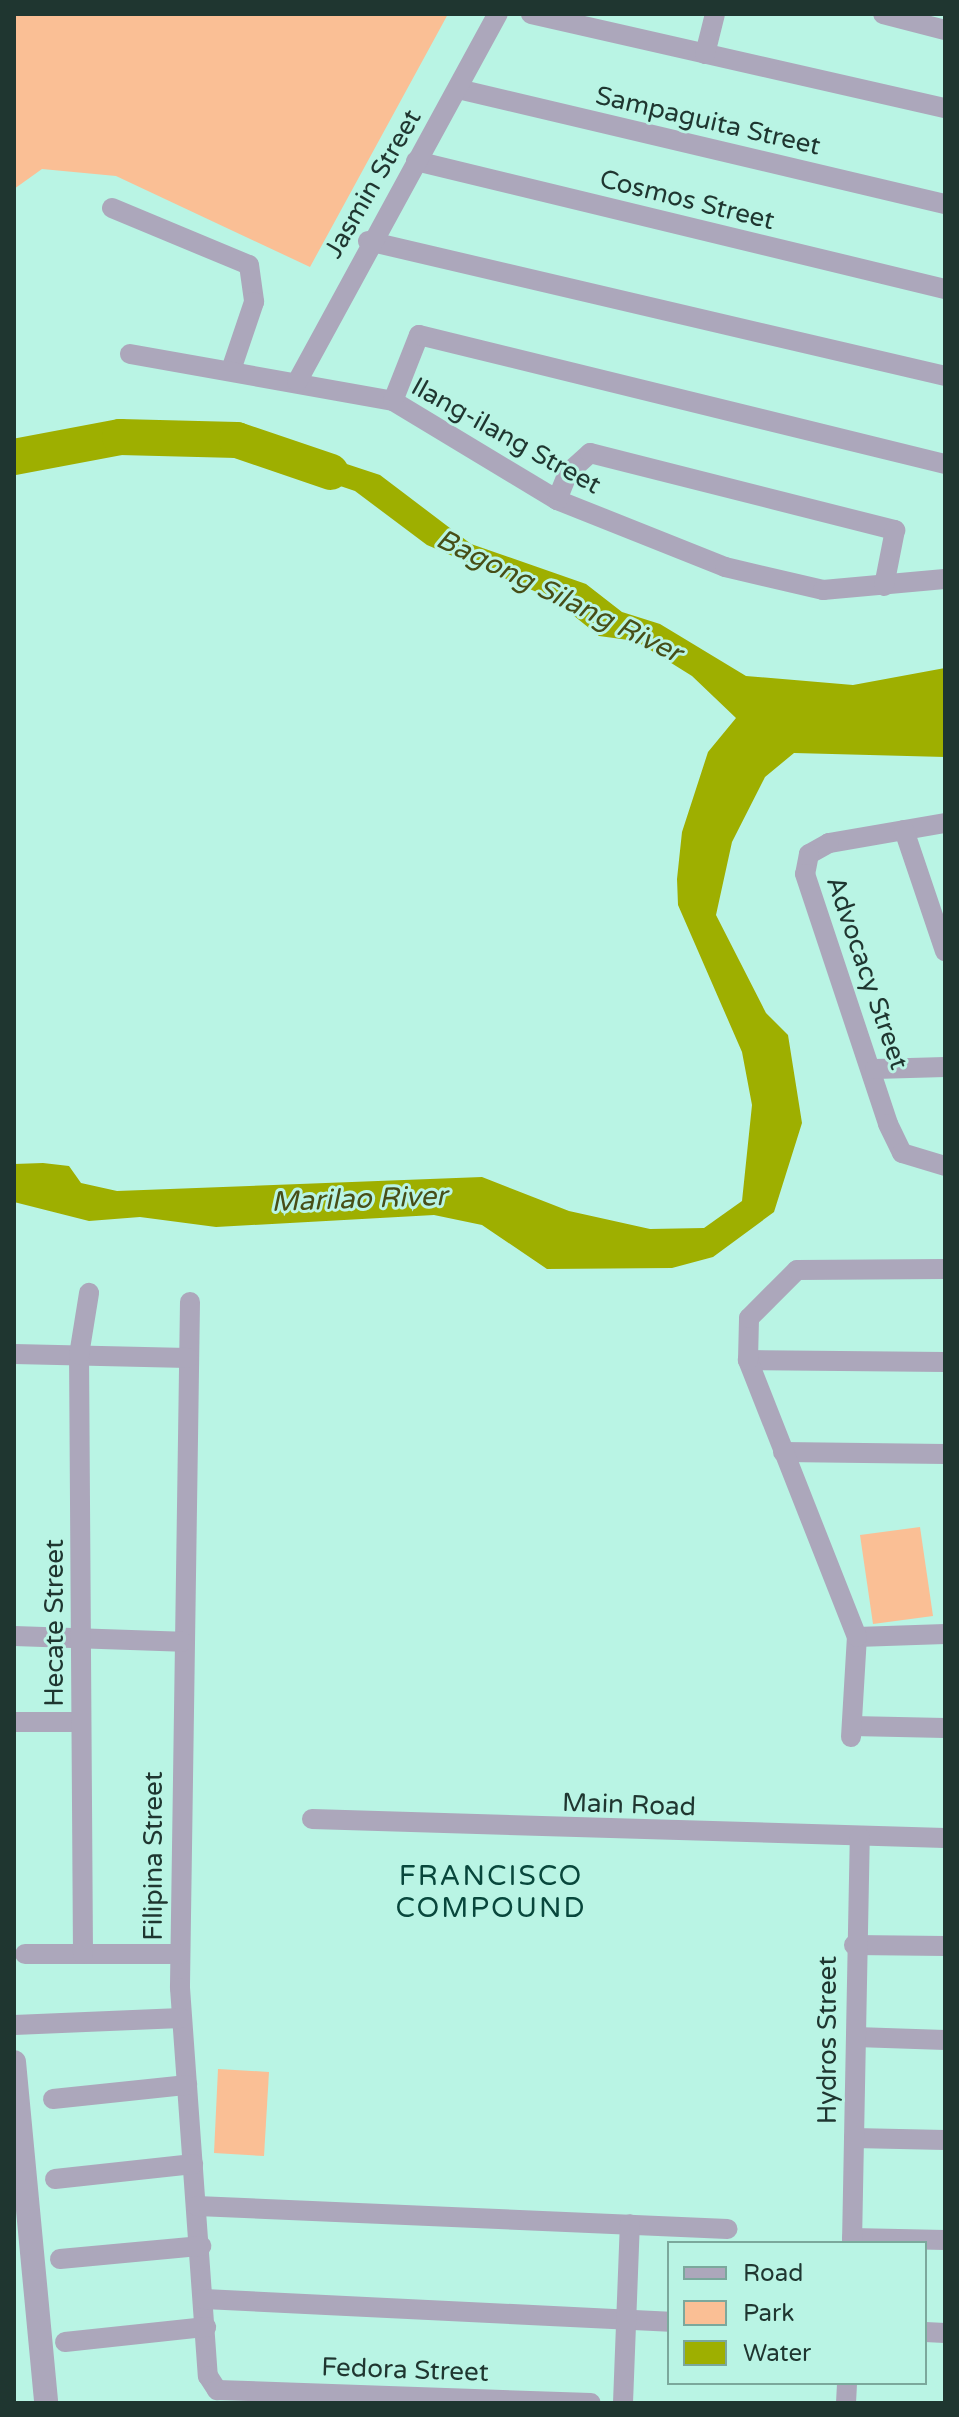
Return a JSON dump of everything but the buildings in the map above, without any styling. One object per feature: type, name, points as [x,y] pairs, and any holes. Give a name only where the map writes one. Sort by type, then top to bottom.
[{"type":"street","name":"Jasmin Street","points":[[297,382],[368,241],[458,89],[498,14]]},
{"type":"street","points":[[531,14],[945,108]]},
{"type":"street","points":[[705,54],[715,14]]},
{"type":"street","points":[[883,14],[945,30]]},
{"type":"street","name":"Sampaguita Street","points":[[458,89],[945,204]]},
{"type":"street","name":"Cosmos Street","points":[[416,161],[945,289]]},
{"type":"street","points":[[112,208],[249,265],[254,302],[231,370]]},
{"type":"street","points":[[368,241],[945,376]]},
{"type":"street","points":[[393,401],[419,335],[945,464]]},
{"type":"street","name":"Ilang-ilang Street","points":[[130,354],[393,401],[557,500],[725,567],[823,590],[945,579]]},
{"type":"street","points":[[557,500],[568,473],[590,453],[895,530],[884,586]]},
{"type":"street","name":"Advocacy Street","points":[[945,823],[829,843],[809,854],[805,874],[902,1153],[945,1166]]},
{"type":"street","points":[[904,830],[945,951]]},
{"type":"street","points":[[875,1069],[945,1067]]},
{"type":"street","points":[[945,1269],[797,1270],[749,1318],[748,1360],[857,1637],[852,1731],[945,1728]]},
{"type":"street","name":"Hecate Street","points":[[83,1954],[79,1355],[89,1293]]},
{"type":"street","name":"Filipina Street","points":[[190,1302],[182,1642],[181,2018],[212,2396]]},
{"type":"street","points":[[14,1354],[188,1358]]},
{"type":"street","points":[[748,1360],[945,1362]]},
{"type":"street","points":[[783,1452],[945,1454]]},
{"type":"street","points":[[857,1637],[945,1634]]},
{"type":"street","points":[[14,1636],[81,1642],[182,1642]]},
{"type":"street","points":[[14,1722],[81,1722]]},
{"type":"street","name":"Main Road","points":[[312,1819],[945,1838]]},
{"type":"street","name":"Hydros Street","points":[[852,2240],[856,2037],[854,1945],[860,1837]]},
{"type":"street","points":[[854,1945],[945,1946]]},
{"type":"street","points":[[25,1954],[180,1954]]},
{"type":"street","points":[[14,2025],[181,2018]]},
{"type":"street","points":[[856,2037],[945,2040]]},
{"type":"street","points":[[14,2062],[46,2403]]},
{"type":"street","points":[[53,2099],[187,2085]]},
{"type":"street","points":[[854,2138],[945,2140]]},
{"type":"street","points":[[55,2179],[193,2164]]},
{"type":"street","points":[[197,2206],[728,2229]]},
{"type":"street","points":[[623,2403],[630,2224]]},
{"type":"street","points":[[852,2240],[945,2240]]},
{"type":"street","points":[[60,2259],[201,2246]]},
{"type":"street","points":[[204,2299],[667,2322]]},
{"type":"street","points":[[65,2342],[206,2327]]},
{"type":"street","name":"Fedora Street","points":[[212,2396],[591,2403]]},
{"type":"green space","points":[[14,14],[448,14],[310,267],[116,176],[42,169],[14,189]]},
{"type":"green space","points":[[920,1527],[933,1616],[873,1624],[860,1535]]},
{"type":"green space","points":[[218,2069],[269,2072],[264,2156],[214,2153]]},
{"type":"water","name":"Marilao River","points":[[289,445],[380,475],[471,544],[586,584],[622,612],[660,624],[746,676],[853,685],[945,668],[945,757],[794,753],[765,777],[732,842],[716,915],[766,1013],[788,1035],[802,1123],[774,1212],[713,1257],[672,1268],[547,1269],[482,1225],[434,1215],[216,1227],[140,1217],[89,1221],[14,1202],[14,1164],[43,1163],[69,1166],[81,1183],[117,1191],[482,1177],[569,1211],[650,1229],[704,1228],[742,1201],[752,1105],[742,1052],[678,905],[677,879],[682,832],[708,752],[736,718],[692,676],[636,641],[599,636],[553,599],[427,545],[355,491],[281,466]]},
{"type":"waterway","name":"Bagong Silang River","points":[[14,457],[120,437],[237,440],[331,472]]},
{"type":"district","name":"FRANCISCO COMPOUND","points":[[491,1892]]}]
